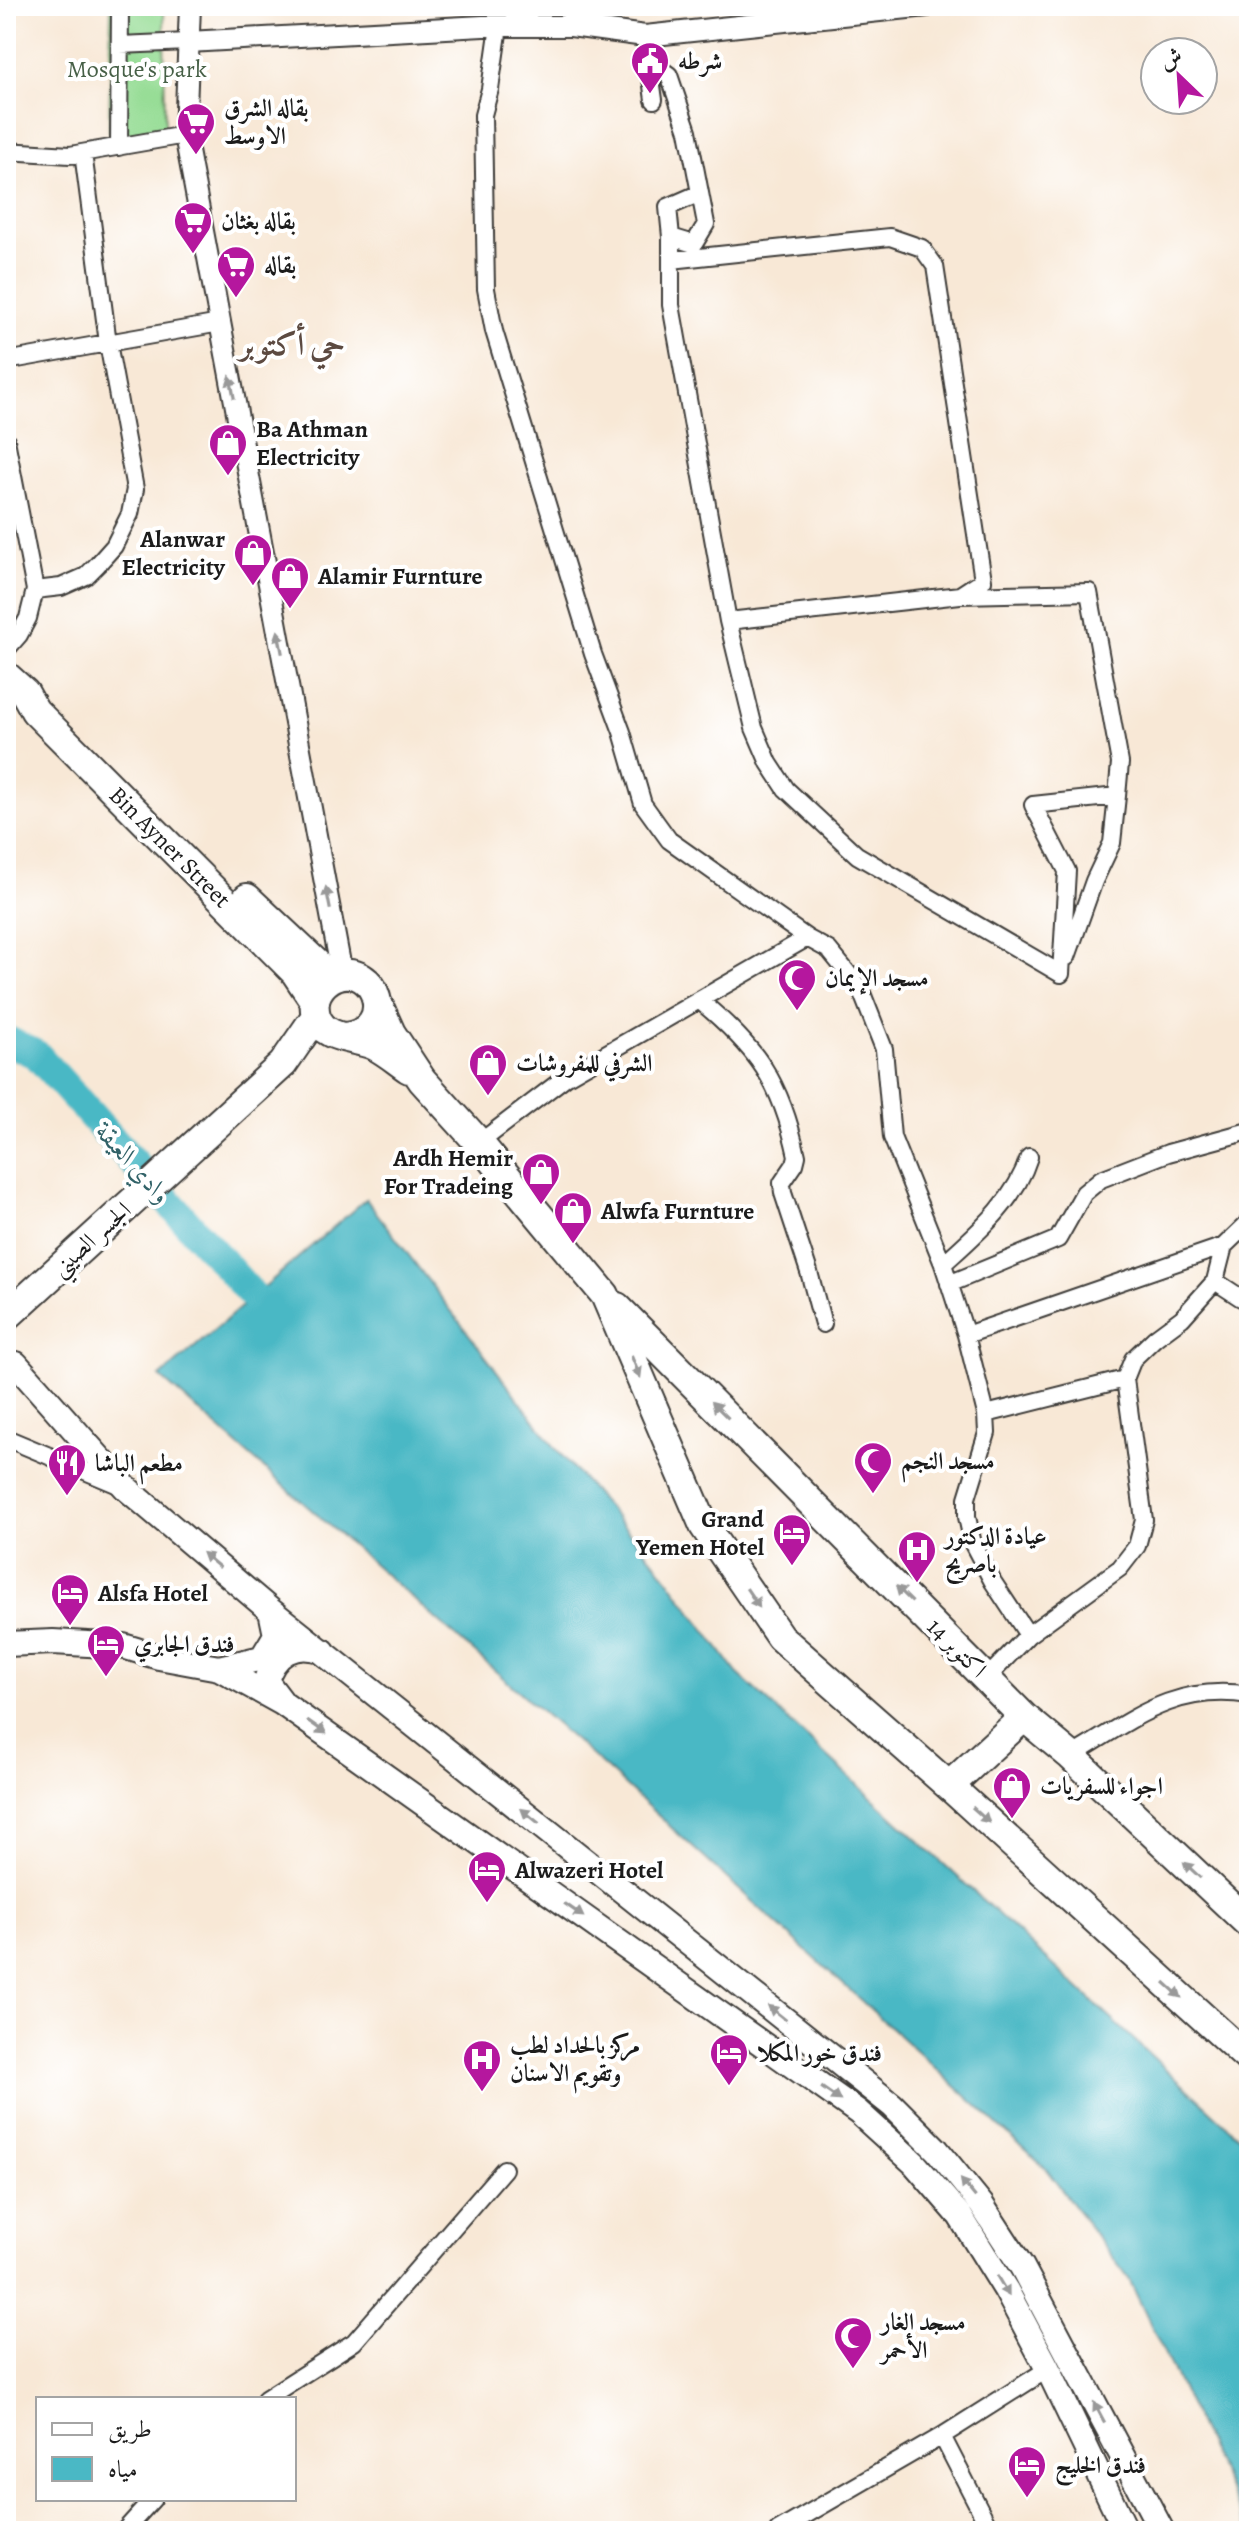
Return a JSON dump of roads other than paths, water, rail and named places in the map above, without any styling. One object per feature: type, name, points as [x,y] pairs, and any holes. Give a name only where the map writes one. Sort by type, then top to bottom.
[{"type":"highway","name":"Bin Ayner Street","points":[[15,685],[45,699],[259,910],[337,976]]},
{"type":"highway","name":"Bin Ayner Street","points":[[15,685],[35,711],[295,972],[316,1009]]},
{"type":"highway","points":[[276,1070],[316,1009],[323,984],[337,976],[362,978],[376,994],[391,1033],[422,1080],[479,1143],[605,1295],[704,1526],[780,1637],[1249,2059]]},
{"type":"highway","points":[[276,1070],[341,1037],[365,1031],[372,1024],[378,1004]]},
{"type":"highway","points":[[316,1009],[326,1030],[388,1053],[422,1080]]},
{"type":"highway","name":"الجسر الصيني","points":[[6,1317],[276,1070]]},
{"type":"highway","name":"14 اكتوبر","points":[[605,1295],[1024,1717],[1071,1756],[1249,1924]]},
{"type":"highway","points":[[949,1786],[1024,1717]]},
{"type":"main road","points":[[16,1364],[126,1488],[271,1611],[884,2098],[937,2150],[981,2204],[1022,2267],[1162,2531]]},
{"type":"main road","points":[[219,1668],[262,1658],[276,1635],[271,1611]]},
{"type":"main road","points":[[6,1644],[53,1642],[123,1646],[159,1657],[219,1668],[282,1703],[858,2112],[914,2163],[960,2216],[1006,2290],[1048,2369],[1126,2531]]},
{"type":"main road","points":[[282,1703],[266,1681],[277,1658],[286,1650],[299,1646],[311,1646],[323,1651]]},
{"type":"street","points":[[119,147],[120,6]]},
{"type":"street","points":[[190,6],[185,135],[337,976]]},
{"type":"street","points":[[120,45],[499,26],[570,16],[645,36],[927,6]]},
{"type":"street","points":[[499,26],[483,115],[486,289],[494,331],[593,654],[622,732],[643,804],[669,840],[807,938],[829,950],[860,988],[884,1049],[892,1137],[943,1264],[966,1335],[986,1414],[987,1433],[967,1498],[967,1517],[973,1544],[993,1582],[1028,1635]]},
{"type":"street","points":[[645,36],[654,100]]},
{"type":"street","points":[[648,60],[669,75],[688,131],[706,224],[694,244],[671,237]]},
{"type":"street","points":[[6,151],[70,155],[185,135]]},
{"type":"street","points":[[35,590],[61,587],[86,576],[114,546],[130,514],[135,489],[108,343],[83,153]]},
{"type":"street","points":[[700,193],[668,207],[671,305],[728,621],[754,728],[769,763],[786,789],[857,855],[1061,974]]},
{"type":"street","points":[[671,260],[890,237],[922,248],[935,266],[983,580],[960,595]]},
{"type":"street","points":[[6,361],[220,323]]},
{"type":"street","points":[[6,440],[35,590],[28,618],[6,650]]},
{"type":"street","points":[[728,621],[960,595],[1089,592],[1120,763],[1112,843],[1094,881],[1061,974]]},
{"type":"street","points":[[1061,974],[1067,871],[1033,805],[1117,796]]},
{"type":"street","points":[[479,1143],[567,1076],[807,938]]},
{"type":"street","points":[[699,1000],[736,1030],[759,1058],[778,1092],[797,1156],[782,1183],[783,1193],[823,1324]]},
{"type":"street","points":[[949,1284],[1058,1239],[1084,1193],[1101,1179],[1168,1153],[1249,1131]]},
{"type":"street","points":[[943,1264],[1007,1200],[1023,1176],[1029,1157]]},
{"type":"street","points":[[966,1335],[1224,1246],[1249,1222]]},
{"type":"street","points":[[987,1678],[1028,1635],[1120,1568],[1137,1546],[1144,1520],[1125,1379],[1133,1359],[1182,1318],[1215,1281],[1224,1246]]},
{"type":"street","points":[[1215,1281],[1241,1298],[1249,1298]]},
{"type":"street","points":[[986,1414],[1125,1379]]},
{"type":"street","points":[[6,1438],[126,1488]]},
{"type":"street","points":[[1071,1756],[1171,1699],[1221,1691],[1249,1695]]},
{"type":"street","points":[[268,2397],[354,2342],[504,2169]]},
{"type":"street","points":[[778,2531],[942,2436],[1048,2369]]},
{"type":"street","points":[[942,2436],[991,2531]]},
{"type":"street","points":[[124,2531],[151,2501]]},
{"type":"water","points":[[366,1199],[557,1450],[657,1564],[737,1673],[1249,2146],[1249,2531],[1129,2279],[1045,2168],[607,1769],[160,1377]]},
{"type":"waterway","name":"وادي العيقة","points":[[6,1040],[37,1055],[254,1297]]},
{"type":"place","name":"شرطه","points":[[650,95]]},
{"type":"place","name":"بقاله الشرق الاوسط","points":[[196,156]]},
{"type":"place","name":"بقاله بغثان","points":[[193,255]]},
{"type":"place","name":"بقاله","points":[[236,299]]},
{"type":"place","name":"Ba Athman Electricity","points":[[228,477]]},
{"type":"place","name":"Alanwar Electricity","points":[[253,587]]},
{"type":"place","name":"Alamir Furnture","points":[[290,610]]},
{"type":"place","name":"مسجد الإيمان","points":[[797,1012]]},
{"type":"place","name":"الشرفي للمفروشات","points":[[488,1097]]},
{"type":"place","name":"Ardh Hemir For Tradeing","points":[[541,1206]]},
{"type":"place","name":"Alwfa Furnture","points":[[573,1245]]},
{"type":"place","name":"مسجد النجم","points":[[873,1495]]},
{"type":"place","name":"مطعم الباشا","points":[[67,1497]]},
{"type":"place","name":"Grand Yemen Hotel","points":[[792,1567]]},
{"type":"place","name":"عيادة الدكتور باصريح","points":[[917,1584]]},
{"type":"place","name":"Alsfa Hotel","points":[[70,1627]]},
{"type":"place","name":"فندق الجابري","points":[[106,1678]]},
{"type":"place","name":"اجواء للسفريات","points":[[1012,1820]]},
{"type":"place","name":"Alwazeri Hotel","points":[[487,1904]]},
{"type":"place","name":"فندق خور المكلا","points":[[729,2087]]},
{"type":"place","name":"مركز بالحداد لطب وتقويم الاسنان","points":[[482,2093]]},
{"type":"place","name":"مسجد الغار الأحمر","points":[[853,2370]]},
{"type":"place","name":"فندق الخليج","points":[[1027,2499]]},
{"type":"district","name":"حي أكتوبر","points":[[292,344]]},
{"type":"park label","name":"Mosque's park","points":[[137,69]]}]
